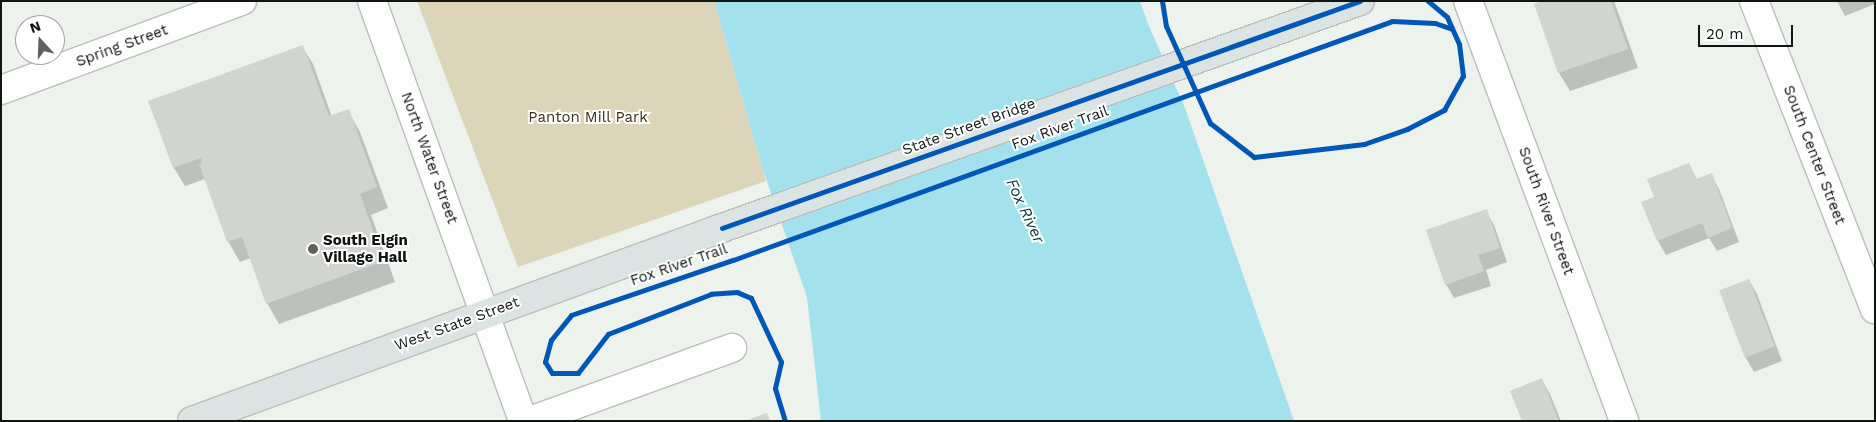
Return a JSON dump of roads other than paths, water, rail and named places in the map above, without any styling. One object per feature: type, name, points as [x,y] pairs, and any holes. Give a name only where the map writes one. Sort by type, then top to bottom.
[{"type":"main road","name":"State Street Bridge","points":[[722,228],[1360,1]]},
{"type":"main road","name":"West State Street","points":[[192,421],[722,228]]},
{"type":"street","name":"Spring Street","points":[[1,90],[242,1]]},
{"type":"street","name":"North Water Street","points":[[372,1],[523,421]]},
{"type":"street","name":"South River Street","points":[[1468,1],[1624,421]]},
{"type":"street","name":"South Center Street","points":[[1754,1],[1875,309]]},
{"type":"street","points":[[530,421],[732,348]]},
{"type":"water","name":"Fox River","points":[[714,1],[1140,1],[1148,24],[1185,108],[1294,421],[821,421],[807,297],[762,167]]},
{"type":"place","name":"South Elgin Village Hall","points":[[313,249]]},
{"type":"park label","name":"Panton Mill Park","points":[[588,118]]}]
